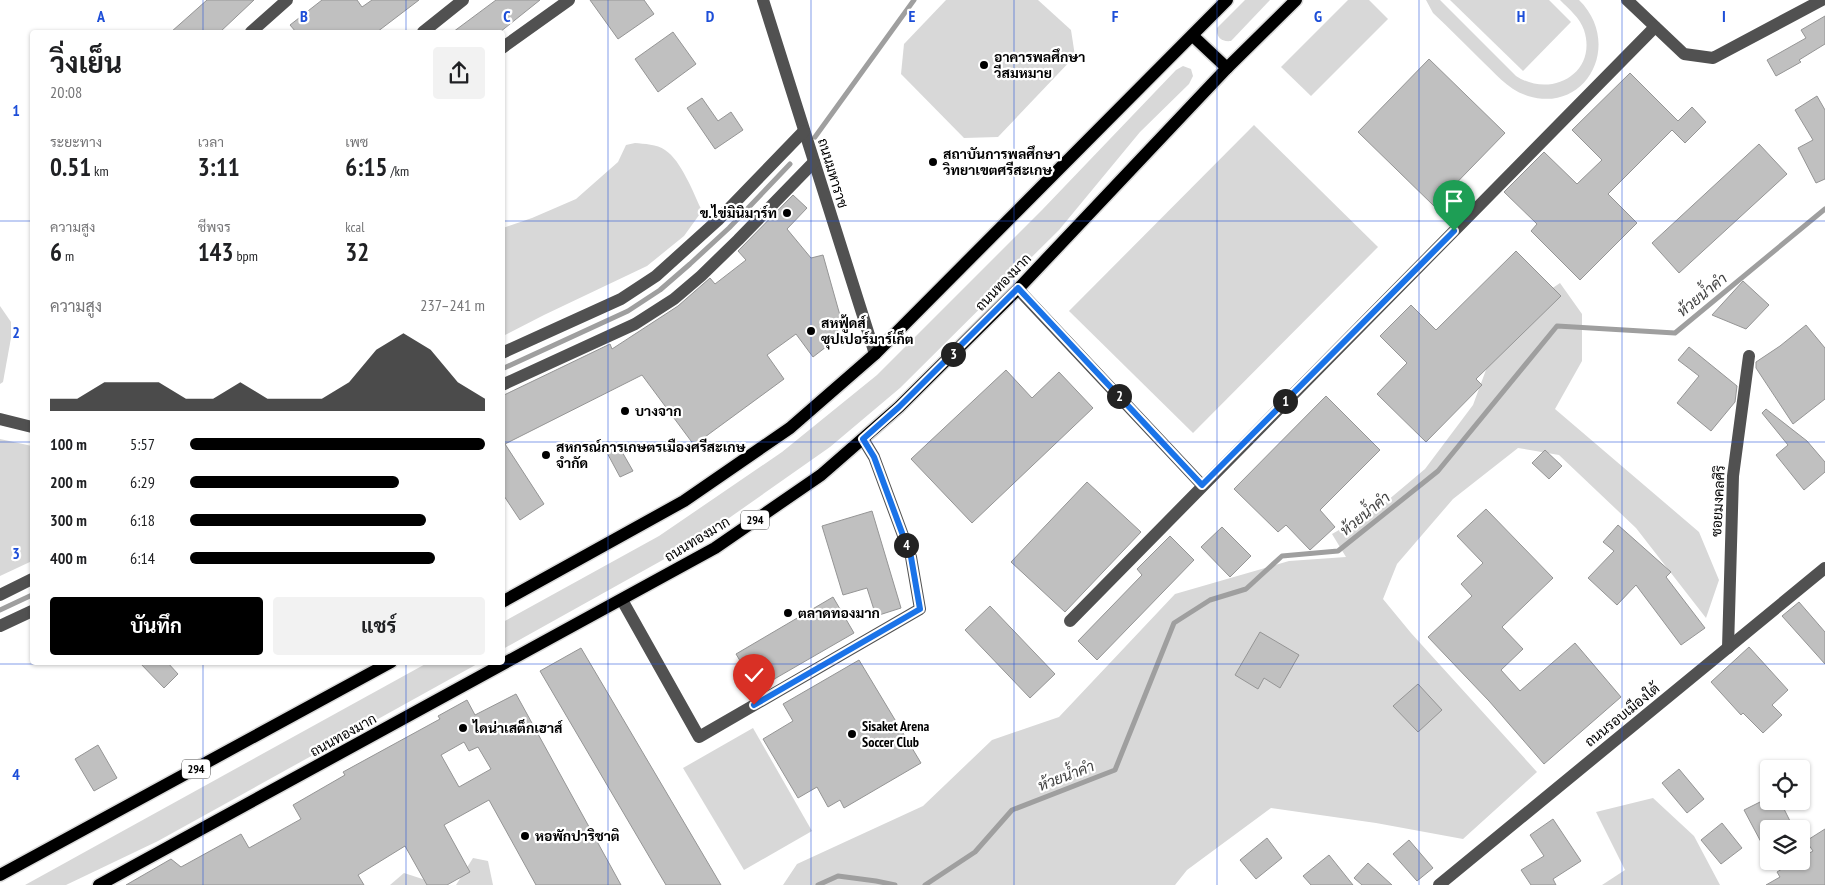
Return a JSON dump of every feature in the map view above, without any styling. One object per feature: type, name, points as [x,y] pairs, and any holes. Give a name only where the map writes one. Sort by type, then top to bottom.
[{"type":"main road","points":[[505,600],[684,502],[790,428],[875,354],[1227,0]]},
{"type":"main road","name":"ถนนทองมาก","points":[[505,664],[715,548],[821,475],[899,407],[1018,288],[1227,68],[1296,0]]},
{"type":"main road","points":[[1193,36],[1227,68]]},
{"type":"main road","name":"294","points":[[0,875],[385,665]]},
{"type":"main road","name":"ถนนทองมาก","points":[[98,885],[502,665]]},
{"type":"street","points":[[253,30],[287,0]]},
{"type":"street","points":[[426,30],[463,0]]},
{"type":"street","points":[[505,46],[569,0]]},
{"type":"street","name":"ถนนมหาราช","points":[[763,0],[875,354]]},
{"type":"street","points":[[1627,0],[1684,54],[1713,58],[1822,0]]},
{"type":"street","points":[[1070,621],[1655,27]]},
{"type":"street","points":[[505,352],[621,299],[656,276],[718,220],[804,131]]},
{"type":"street","points":[[505,384],[635,324],[674,299],[738,240],[814,162]]},
{"type":"street","points":[[1018,288],[1202,485]]},
{"type":"street","name":"ซอยมงคลศิริ","points":[[1728,648],[1733,476],[1749,356]]},
{"type":"street","points":[[0,419],[30,426]]},
{"type":"street","points":[[622,600],[699,738],[920,609],[911,557],[874,457],[863,439]]},
{"type":"street","name":"ถนนรอบเมืองใต้","points":[[1439,885],[1825,568]]},
{"type":"street","points":[[0,594],[30,580]]},
{"type":"street","points":[[0,626],[30,612]]},
{"type":"shaded area","name":"อาคารพลศึกษา วีสมหมาย","points":[[946,0],[1038,0],[1071,30],[1075,56],[998,137],[964,138],[901,74],[904,44]]},
{"type":"shaded area","points":[[1245,0],[1270,0],[1231,41],[1222,40],[1219,37],[1217,28]]},
{"type":"shaded area","points":[[1348,0],[1369,0],[1388,19],[1311,96],[1281,67]]},
{"type":"shaded area","points":[[1426,0],[1440,0],[1516,76],[1543,85],[1557,83],[1568,78],[1578,70],[1584,59],[1587,45],[1584,30],[1577,18],[1560,0],[1579,0],[1592,17],[1598,36],[1598,54],[1592,71],[1582,85],[1567,95],[1549,99],[1528,96],[1514,90],[1502,80],[1433,13]]},
{"type":"shaded area","points":[[1450,0],[1549,0],[1571,22],[1523,71]]},
{"type":"shaded area","points":[[1183,66],[1191,69],[1193,76],[1189,84],[1140,132],[1059,230],[900,388],[830,447],[695,542],[505,648],[505,621],[659,536],[782,452],[877,375],[1042,210],[1176,70]]},
{"type":"shaded area","points":[[1254,125],[1378,247],[1193,433],[1069,311]]},
{"type":"shaded area","points":[[635,143],[650,145],[665,150],[671,155],[686,178],[702,211],[684,236],[647,266],[505,335],[505,227],[576,199],[618,162],[626,145]]},
{"type":"shaded area","points":[[1560,283],[1582,314],[1582,361],[1555,409],[1699,532],[1719,580],[1706,618],[1636,528],[1559,455],[1518,448],[1453,499],[1397,564],[1383,599],[1411,633],[1537,772],[1463,839],[1376,823],[1271,808],[1187,870],[1175,885],[783,885],[797,864],[923,806],[992,740],[1059,717],[1175,594],[1289,561],[1346,557],[1332,534],[1381,506],[1425,469],[1473,405],[1504,321]]},
{"type":"shaded area","points":[[0,306],[11,322],[11,338],[3,382],[0,384]]},
{"type":"shaded area","points":[[0,439],[30,446],[30,562],[0,576]]},
{"type":"shaded area","points":[[424,665],[475,665],[158,841],[66,885],[25,885]]},
{"type":"shaded area","points":[[753,728],[812,831],[744,870],[683,768]]},
{"type":"shaded area","points":[[1653,798],[1694,836],[1720,885],[1602,885],[1625,870],[1596,812]]},
{"type":"shaded area","points":[[473,858],[488,861],[493,885],[456,885]]},
{"type":"shaded area","points":[[404,873],[441,885],[390,885]]},
{"type":"building","points":[[207,0],[254,0],[222,30],[173,30]]},
{"type":"building","points":[[322,0],[357,0],[362,7],[372,0],[419,0],[380,30],[294,30],[290,25]]},
{"type":"building","points":[[496,0],[540,0],[502,30],[456,30]]},
{"type":"building","points":[[590,0],[644,0],[654,14],[618,39]]},
{"type":"building","points":[[1825,16],[1825,44],[1799,60],[1801,62],[1776,76],[1767,60],[1806,38],[1801,30]]},
{"type":"building","points":[[673,32],[696,64],[658,92],[635,59]]},
{"type":"building","points":[[1429,59],[1505,133],[1434,206],[1358,132]]},
{"type":"building","points":[[1630,73],[1678,121],[1692,107],[1706,122],[1685,143],[1672,130],[1608,194],[1637,223],[1580,280],[1531,231],[1537,224],[1504,192],[1544,152],[1577,184],[1602,160],[1572,130]]},
{"type":"building","points":[[1817,96],[1825,110],[1825,179],[1816,183],[1798,148],[1813,140],[1795,110]]},
{"type":"building","points":[[702,98],[718,121],[731,112],[743,130],[715,149],[687,108]]},
{"type":"building","points":[[1759,144],[1787,174],[1679,273],[1652,243]]},
{"type":"building","points":[[793,195],[807,208],[787,229],[811,258],[823,255],[841,319],[835,340],[813,357],[796,334],[767,355],[784,379],[694,445],[642,375],[505,444],[505,395],[610,344],[612,349],[678,306],[710,278],[715,284],[746,260],[738,251]]},
{"type":"building","points":[[1516,251],[1561,296],[1476,379],[1482,385],[1426,442],[1377,394],[1407,363],[1380,336],[1411,305],[1436,330]]},
{"type":"building","points":[[1743,281],[1769,305],[1746,329],[1712,315]]},
{"type":"building","points":[[1806,325],[1825,348],[1825,399],[1793,424],[1756,368],[1756,362]]},
{"type":"building","points":[[1689,347],[1737,386],[1735,402],[1711,431],[1677,403],[1699,376],[1678,360]]},
{"type":"building","points":[[1006,370],[1032,398],[1059,372],[1093,408],[972,523],[911,459]]},
{"type":"building","points":[[1326,396],[1380,450],[1320,510],[1335,527],[1310,550],[1286,525],[1278,532],[1234,489]]},
{"type":"building","points":[[1766,409],[1807,441],[1825,462],[1825,472],[1804,490],[1776,455],[1788,445],[1762,413]]},
{"type":"building","points":[[617,443],[633,471],[620,477],[605,449]]},
{"type":"building","points":[[505,444],[544,504],[520,520],[505,498]]},
{"type":"building","points":[[1545,450],[1562,466],[1549,479],[1532,463]]},
{"type":"building","points":[[1087,482],[1141,532],[1065,612],[1011,562]]},
{"type":"building","points":[[1486,509],[1553,578],[1502,627],[1523,649],[1501,670],[1520,691],[1575,643],[1621,697],[1544,764],[1489,701],[1428,637],[1472,596],[1461,584],[1483,563],[1457,536]]},
{"type":"building","points":[[872,511],[901,608],[876,616],[867,588],[843,595],[822,526]]},
{"type":"building","points":[[1618,525],[1671,572],[1666,577],[1705,628],[1681,645],[1636,585],[1617,605],[1588,578],[1614,551],[1603,542]]},
{"type":"building","points":[[1222,527],[1251,556],[1230,577],[1201,547]]},
{"type":"building","points":[[1170,536],[1194,560],[1097,660],[1078,641],[1142,575],[1137,569]]},
{"type":"building","points":[[833,597],[854,633],[757,689],[736,654]]},
{"type":"building","points":[[1799,602],[1825,632],[1825,664],[1782,616]]},
{"type":"building","points":[[990,606],[1055,674],[1030,698],[965,630]]},
{"type":"building","points":[[1260,632],[1299,655],[1280,688],[1264,678],[1258,689],[1235,675]]},
{"type":"building","points":[[1749,647],[1788,690],[1772,705],[1782,715],[1763,733],[1743,713],[1741,715],[1711,682]]},
{"type":"building","points":[[581,648],[721,885],[666,885],[650,858],[540,671]]},
{"type":"building","name":"Sisaket Arena Soccer Club","points":[[859,660],[921,763],[844,808],[840,800],[828,807],[817,787],[798,798],[763,739],[793,721],[783,704]]},
{"type":"building","points":[[142,665],[170,665],[178,674],[164,688]]},
{"type":"building","points":[[1418,684],[1442,710],[1418,732],[1393,706]]},
{"type":"building","points":[[516,694],[621,885],[536,885],[489,800],[444,825],[470,872],[447,885],[427,885],[405,846],[358,875],[364,885],[126,885],[171,859],[181,867],[241,834],[249,848],[301,819],[293,805],[345,775],[343,772],[440,719],[438,716],[467,700],[475,715]],"holes":[[[464,742],[469,751],[478,747],[491,769],[459,787],[441,755]]]},
{"type":"building","points":[[98,745],[117,778],[94,791],[75,759]]},
{"type":"building","points":[[1679,769],[1704,799],[1687,813],[1662,783]]},
{"type":"building","points":[[1760,802],[1760,810],[1784,810],[1790,820],[1760,820],[1760,840],[1744,810]]},
{"type":"building","points":[[1553,819],[1581,861],[1553,879],[1556,885],[1531,885],[1521,870],[1544,856],[1530,835]]},
{"type":"building","points":[[1722,823],[1742,848],[1721,864],[1701,840]]},
{"type":"building","points":[[1825,829],[1825,885],[1766,885],[1780,877],[1777,872],[1780,870],[1810,870],[1810,853],[1813,851],[1810,847],[1810,838]]},
{"type":"building","points":[[1267,838],[1282,858],[1256,879],[1240,860]]},
{"type":"building","points":[[1409,840],[1433,868],[1417,881],[1393,854]]},
{"type":"building","points":[[1329,855],[1353,885],[1311,885],[1303,876]]},
{"type":"building","points":[[1368,863],[1392,885],[1362,885],[1354,878]]},
{"type":"waterway","points":[[815,137],[914,0]]},
{"type":"waterway","points":[[505,368],[628,311],[660,290],[729,228],[790,164]]},
{"type":"waterway","name":"ห้วยน้ำคำ","points":[[925,885],[975,852],[1012,810],[1115,770],[1174,623],[1210,600],[1246,589],[1282,556],[1338,551],[1438,471],[1557,326],[1675,333],[1825,209]]},
{"type":"waterway","points":[[0,610],[30,596]]},
{"type":"waterway","name":"ห้วยน้ำคำ","points":[[818,885],[838,876],[895,885]]},
{"type":"place","name":"อาคารพลศึกษา วีสมหมาย","points":[[984,65]]},
{"type":"place","name":"สถาบันการพลศึกษา วิทยาเขตศรีสะเกษ","points":[[933,162]]},
{"type":"place","name":"ข.ไข่มินิมาร์ท","points":[[787,213]]},
{"type":"place","name":"สหฟู้ดส์ ซุปเปอร์มาร์เก็ต","points":[[811,331]]},
{"type":"place","name":"บางจาก","points":[[625,411]]},
{"type":"place","name":"สหกรณ์การเกษตรเมืองศรีสะเกษ จำกัด","points":[[546,455]]},
{"type":"place","name":"ตลาดทองมาก","points":[[788,613]]},
{"type":"place","name":"ไดน่าเสต็กเฮาส์","points":[[463,728]]},
{"type":"place","name":"Sisaket Arena Soccer Club","points":[[852,734]]},
{"type":"place","name":"หอพักปาริชาติ","points":[[525,836]]},
{"type":"route","points":[[754,705],[920,609],[911,557],[874,457],[863,439],[899,407],[1018,288],[1202,485],[1454,231]]}]
